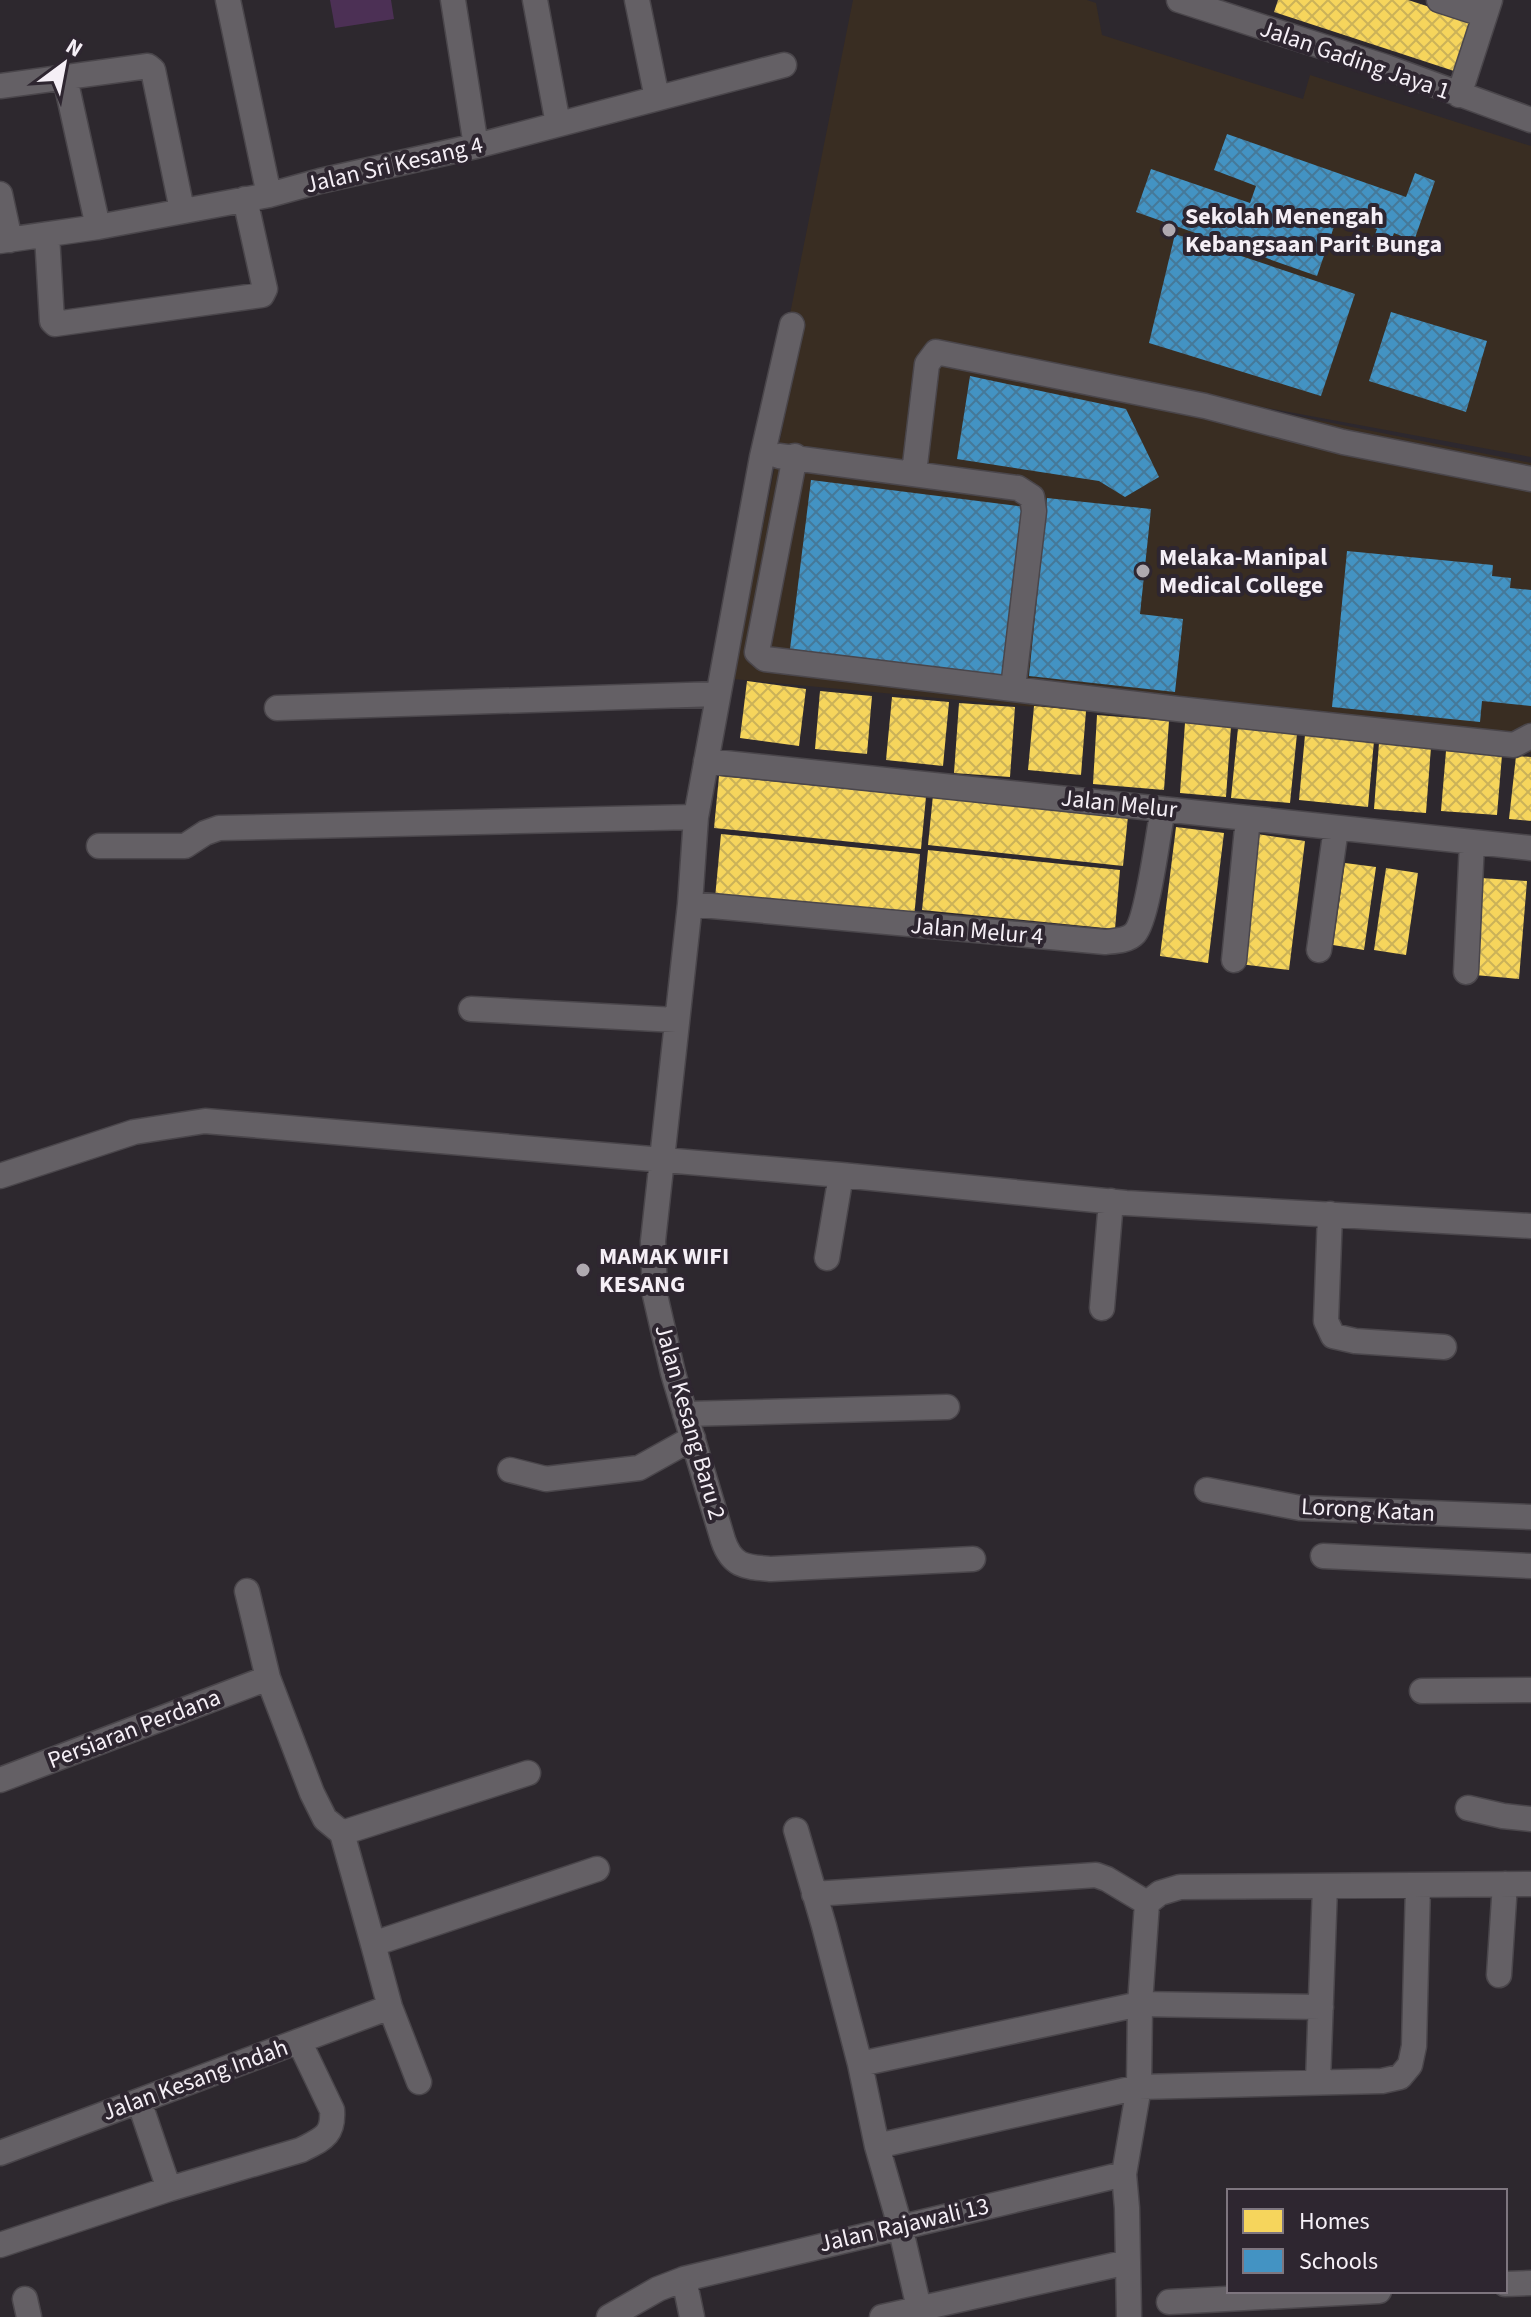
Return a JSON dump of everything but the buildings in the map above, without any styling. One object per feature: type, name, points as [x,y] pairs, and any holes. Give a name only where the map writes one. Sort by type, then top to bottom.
[{"type":"street","points":[[228,0],[269,195]]},
{"type":"street","points":[[453,0],[476,146]]},
{"type":"street","points":[[535,0],[558,124]]},
{"type":"street","points":[[637,0],[657,98]]},
{"type":"street","name":"Jalan Gading Jaya 1","points":[[1179,0],[1244,11],[1531,120]]},
{"type":"street","points":[[1439,0],[1488,8],[1459,95]]},
{"type":"street","points":[[0,86],[145,65],[151,68],[182,210]]},
{"type":"street","name":"Jalan Sri Kesang 4","points":[[5,240],[98,227],[269,195],[476,146],[784,65]]},
{"type":"street","points":[[65,78],[98,227]]},
{"type":"street","points":[[0,194],[5,240]]},
{"type":"street","points":[[47,235],[52,321],[55,324],[262,295],[265,289],[245,199]]},
{"type":"street","points":[[661,1160],[690,904],[696,817],[762,457],[792,325]]},
{"type":"street","points":[[914,473],[927,364],[936,352],[1205,406],[1343,442],[1531,479]]},
{"type":"street","points":[[762,457],[795,456],[1018,488],[1032,497],[1034,511],[1013,688]]},
{"type":"street","points":[[795,456],[757,652],[765,659],[1178,709],[1514,745],[1531,736]]},
{"type":"street","points":[[277,708],[718,694]]},
{"type":"street","name":"Jalan Melur","points":[[706,761],[1531,848]]},
{"type":"street","name":"Jalan Melur 4","points":[[690,904],[1076,940],[1105,942],[1125,939],[1135,933],[1142,917],[1163,809]]},
{"type":"street","points":[[99,846],[185,846],[219,828],[696,817]]},
{"type":"street","points":[[1234,960],[1248,818]]},
{"type":"street","points":[[1319,950],[1336,828]]},
{"type":"street","points":[[1466,972],[1472,842]]},
{"type":"street","points":[[471,1009],[676,1020]]},
{"type":"street","points":[[0,1176],[134,1132],[205,1121],[1111,1201],[1531,1226]]},
{"type":"street","name":"Jalan Kesang Baru 2","points":[[661,1160],[653,1241],[655,1295],[685,1414],[727,1553],[742,1566],[771,1569],[973,1559]]},
{"type":"street","points":[[827,1258],[841,1175]]},
{"type":"street","points":[[1102,1308],[1111,1201]]},
{"type":"street","points":[[1330,1214],[1326,1321],[1333,1336],[1355,1341],[1444,1347]]},
{"type":"street","points":[[685,1414],[947,1407]]},
{"type":"street","points":[[510,1470],[546,1479],[639,1468],[693,1438]]},
{"type":"street","name":"Lorong Katan","points":[[1207,1490],[1300,1508],[1531,1517]]},
{"type":"street","points":[[1323,1556],[1531,1566]]},
{"type":"street","points":[[247,1591],[268,1678],[312,1793],[325,1819],[342,1833],[390,2007],[419,2082]]},
{"type":"street","name":"Persiaran Perdana","points":[[0,1780],[268,1678]]},
{"type":"street","points":[[1422,1691],[1531,1690]]},
{"type":"street","points":[[342,1833],[528,1773]]},
{"type":"street","points":[[1468,1808],[1531,1819]]},
{"type":"street","points":[[796,1830],[860,2064],[877,2146],[920,2313]]},
{"type":"street","points":[[373,1944],[597,1869]]},
{"type":"street","points":[[814,1894],[1096,1875],[1147,1903]]},
{"type":"street","points":[[1499,1975],[1505,1884]]},
{"type":"street","points":[[1129,2317],[1124,2174],[1139,2087],[1140,2004],[1147,1903],[1160,1893],[1180,1887],[1531,1884]]},
{"type":"street","points":[[877,2146],[1139,2087],[1400,2077],[1410,2065],[1414,2046],[1418,1885]]},
{"type":"street","points":[[1318,2082],[1325,1886]]},
{"type":"street","points":[[860,2064],[1140,2004],[1321,2007]]},
{"type":"street","name":"Jalan Kesang Indah","points":[[0,2153],[390,2007]]},
{"type":"street","points":[[0,2245],[169,2189],[301,2150],[330,2133],[332,2110],[299,2041]]},
{"type":"street","points":[[139,2101],[169,2189]]},
{"type":"street","name":"Jalan Rajawali 13","points":[[609,2317],[658,2289],[684,2279],[1124,2174]]},
{"type":"street","points":[[882,2317],[920,2313],[1128,2262]]},
{"type":"street","points":[[684,2279],[692,2317]]},
{"type":"street","points":[[1507,2284],[1531,2283]]},
{"type":"street","points":[[1169,2302],[1341,2293]]},
{"type":"shaded area","points":[[330,0],[391,0],[394,19],[335,28]]},
{"type":"shaded area","points":[[853,0],[1087,0],[1096,3],[1102,35],[1303,99],[1310,75],[1531,146],[1531,457],[1138,384],[1531,463],[1531,753],[733,679],[804,318],[790,314]]},
{"type":"place","name":"Sekolah Menengah Kebangsaan Parit Bunga","points":[[1169,230]]},
{"type":"place","name":"Melaka-Manipal Medical College","points":[[1143,571]]},
{"type":"place","name":"MAMAK WIFI KESANG","points":[[583,1270]]}]
